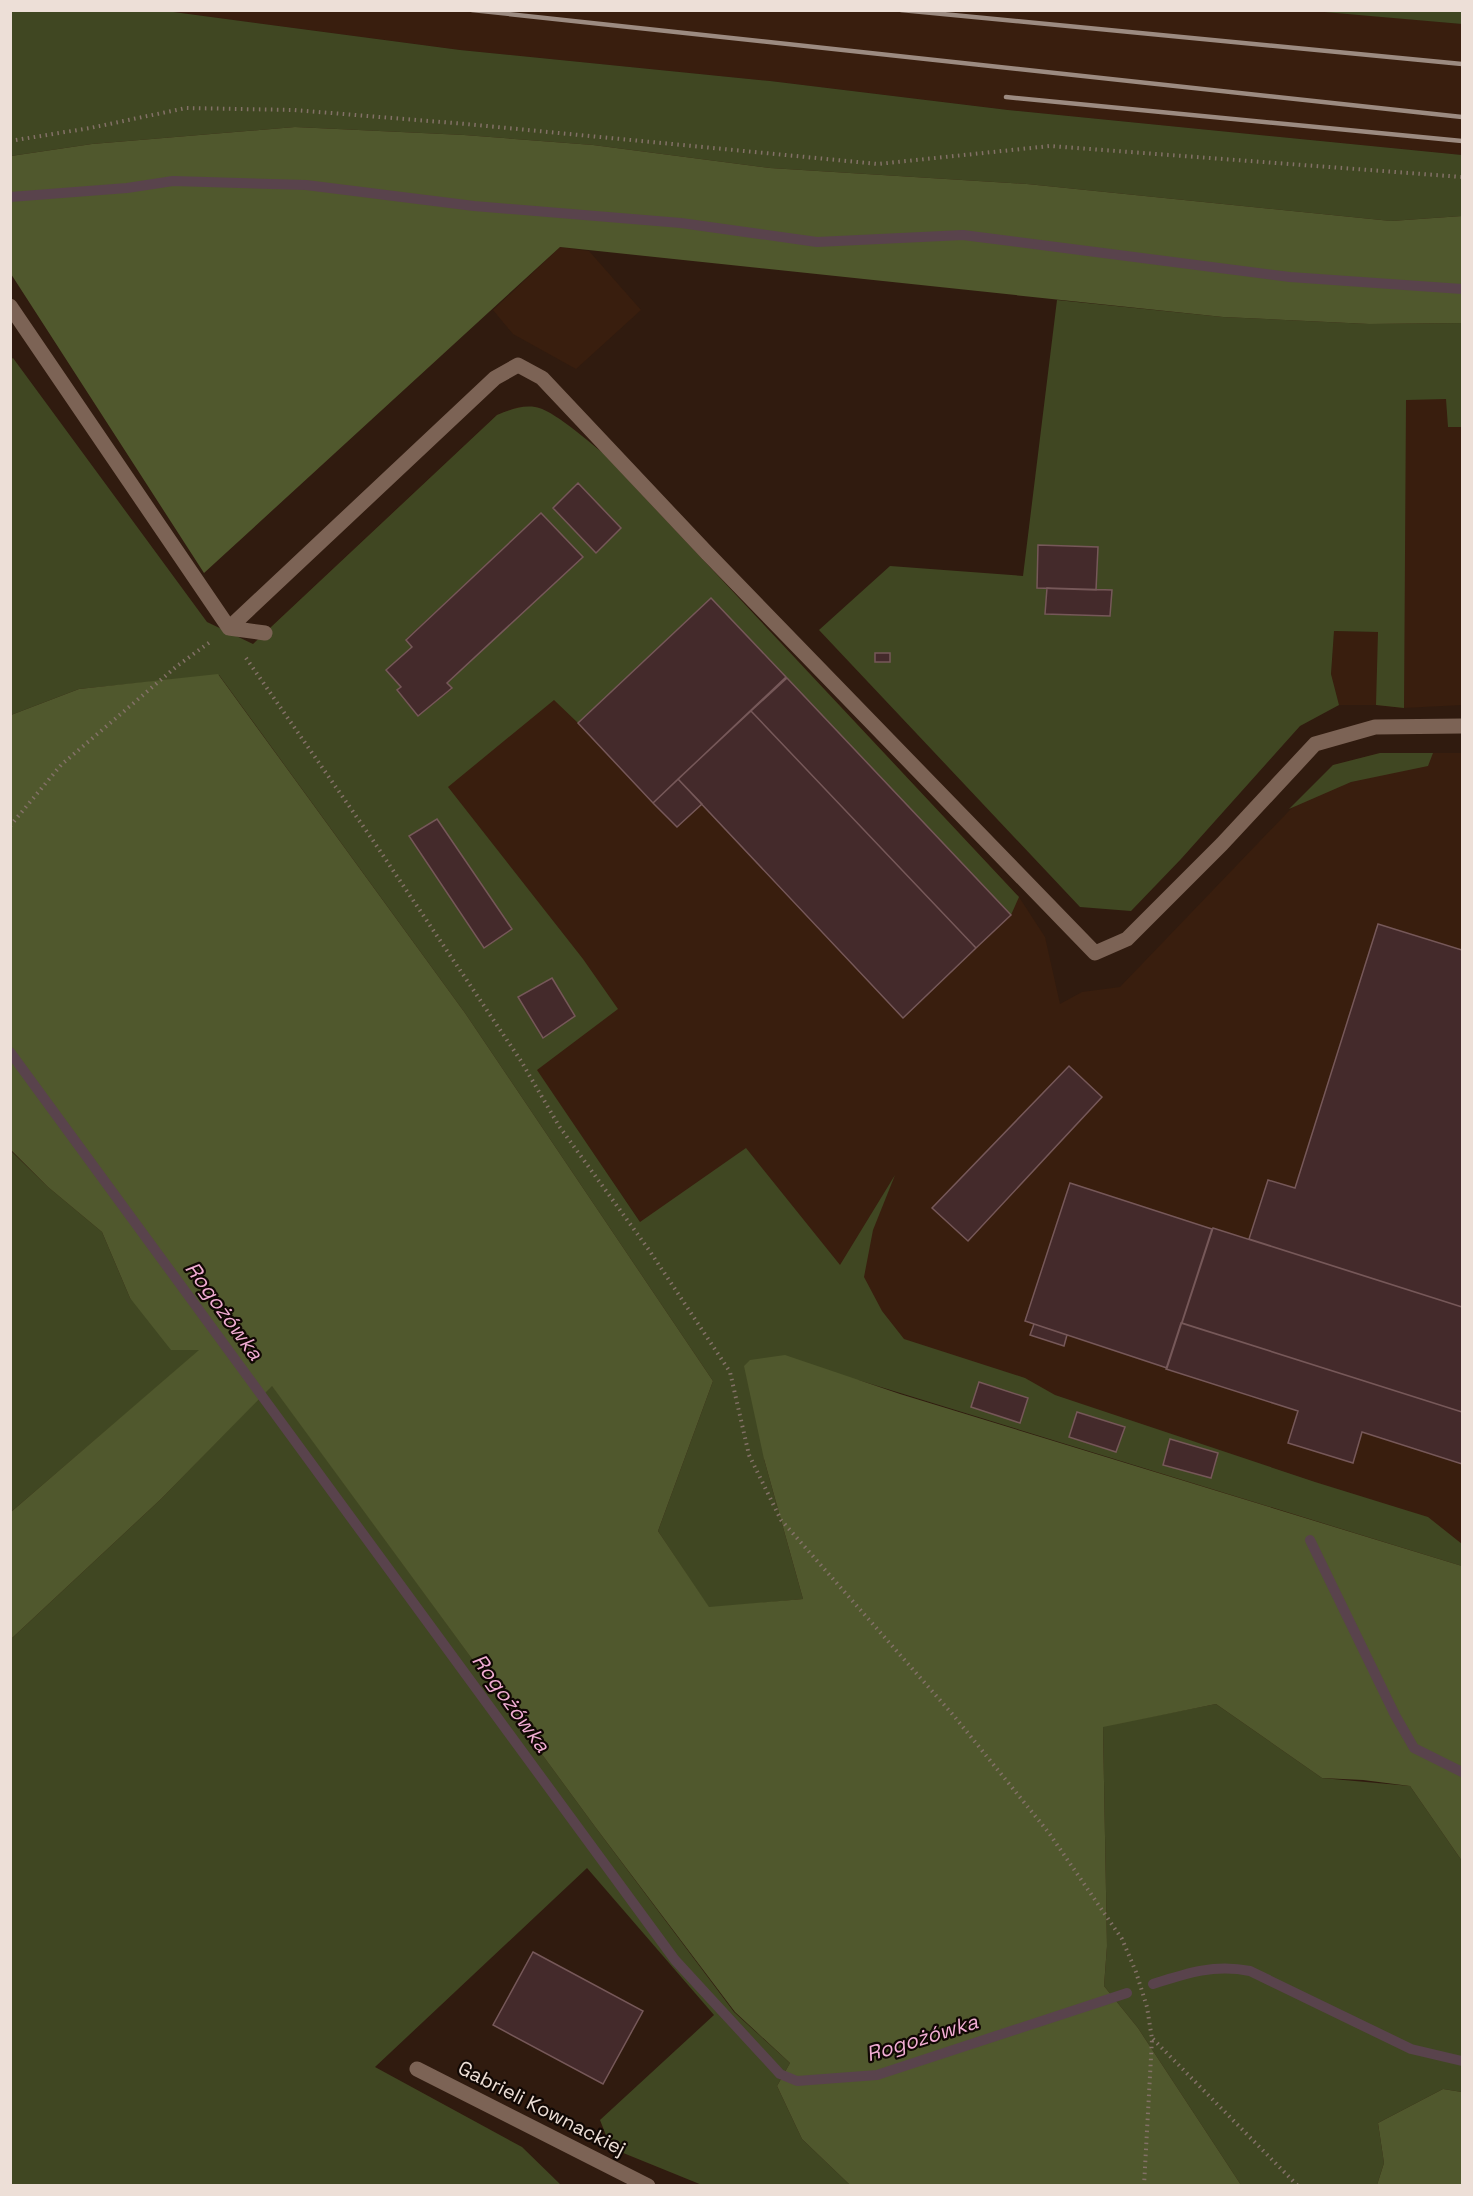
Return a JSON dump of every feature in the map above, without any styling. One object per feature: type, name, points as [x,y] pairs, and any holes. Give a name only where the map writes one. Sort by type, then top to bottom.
[{"type":"street","points":[[10,306],[229,628],[265,633]]},
{"type":"street","points":[[229,628],[495,378],[518,365],[542,378],[704,556],[1095,953],[1127,939],[1315,744],[1375,727],[1462,726]]},
{"type":"street","name":"Gabrieli Kownackiej","points":[[417,2069],[648,2186]]},
{"type":"path","points":[[10,141],[90,128],[186,108],[282,110],[466,124],[878,164],[1050,146],[1462,177]]},
{"type":"path","points":[[10,826],[61,765],[177,666],[229,628],[243,655],[372,839],[514,1052],[559,1125],[649,1250],[730,1372],[748,1455],[781,1520],[961,1725],[1049,1833],[1122,1939],[1148,2007],[1152,2039],[1144,2186]]},
{"type":"path","points":[[1152,2039],[1298,2186]]},
{"type":"shaded area","points":[[1313,10],[1462,24],[1462,155],[1008,110],[770,81],[460,50],[166,11]]},
{"type":"shaded area","points":[[560,247],[589,251],[641,310],[576,369],[513,334],[493,310]]},
{"type":"shaded area","points":[[1462,323],[1462,705],[1404,708],[1339,705],[1331,674],[1334,631],[1377,632],[1369,324]]},
{"type":"shaded area","points":[[518,407],[537,407],[554,416],[603,453],[1019,897],[1045,937],[1060,1004],[1082,992],[1120,987],[1333,765],[1380,753],[1462,753],[1462,1566],[1155,1472],[691,1296],[536,1070],[253,644],[497,415]]},
{"type":"green space","points":[[10,11],[166,11],[460,50],[770,81],[1008,110],[1462,155],[1462,216],[1391,221],[1027,184],[770,168],[593,145],[464,135],[295,127],[92,144],[11,156]]},
{"type":"green space","points":[[1313,11],[1462,11],[1462,24]]},
{"type":"green space","points":[[295,127],[464,135],[593,145],[770,168],[1027,184],[1391,221],[1462,216],[1462,323],[1369,324],[1223,317],[560,247],[204,573],[11,274],[11,156],[92,144]]},
{"type":"green space","points":[[1057,300],[1223,317],[1369,324],[1462,323],[1462,427],[1448,427],[1446,399],[1406,400],[1404,708],[1376,705],[1378,632],[1334,631],[1331,674],[1339,705],[1300,726],[1181,859],[1131,911],[1080,907],[819,630],[890,566],[1023,576]]},
{"type":"green space","points":[[13,358],[207,622],[253,644],[497,415],[516,408],[542,409],[570,426],[603,453],[1019,897],[1011,915],[711,598],[578,723],[554,700],[448,787],[583,959],[618,1009],[537,1070],[640,1222],[746,1148],[840,1265],[895,1175],[873,1230],[864,1277],[882,1311],[904,1339],[1025,1378],[1055,1395],[1315,1482],[1428,1517],[1462,1544],[1462,1566],[858,1380],[764,1459],[803,1599],[709,1608],[658,1531],[713,1381],[465,1013],[219,675],[79,689],[11,715],[10,360]],"holes":[[[578,483],[621,528],[595,552],[553,508]],[[541,513],[583,557],[447,683],[452,689],[418,716],[397,690],[401,687],[387,670],[412,647],[406,639]],[[437,819],[512,929],[484,947],[409,836]],[[552,978],[575,1016],[543,1037],[519,997]],[[1077,1412],[1125,1427],[1116,1452],[1069,1437]],[[1170,1439],[1218,1454],[1211,1478],[1163,1465]]]},
{"type":"green space","points":[[218,674],[465,1013],[713,1381],[658,1531],[709,1607],[803,1599],[764,1459],[744,1366],[750,1360],[785,1355],[900,1394],[1462,1566],[1462,1861],[1410,1786],[1322,1778],[1216,1704],[1103,1727],[1107,1946],[1104,1986],[1138,2028],[1241,2185],[850,2185],[802,2139],[777,2086],[790,2063],[735,2012],[596,1828],[272,1386],[161,1499],[11,1639],[11,1512],[199,1350],[171,1350],[130,1298],[102,1232],[48,1187],[11,1150],[11,715],[79,689]]},
{"type":"green space","points":[[1380,753],[1433,753],[1428,766],[1351,782],[1289,809],[1333,765]]},
{"type":"green space","points":[[10,1150],[48,1187],[102,1232],[130,1298],[200,1350],[11,1512]]},
{"type":"green space","points":[[272,1385],[596,1828],[734,2012],[790,2063],[777,2086],[802,2139],[850,2185],[702,2185],[611,2148],[600,2120],[714,2015],[587,1868],[375,2067],[522,2147],[561,2185],[11,2186],[11,1639],[161,1499]]},
{"type":"green space","points":[[1216,1704],[1322,1778],[1410,1786],[1462,1861],[1462,2092],[1443,2089],[1378,2123],[1384,2163],[1377,2185],[1241,2185],[1138,2028],[1104,1986],[1107,1946],[1103,1726]]},
{"type":"green space","points":[[1443,2089],[1462,2092],[1462,2185],[1377,2185],[1384,2163],[1378,2123]]},
{"type":"building","points":[[578,483],[621,528],[596,553],[553,508]]},
{"type":"building","points":[[541,513],[583,557],[447,683],[452,688],[418,716],[397,690],[401,687],[386,670],[412,647],[406,640]]},
{"type":"building","points":[[1038,545],[1098,547],[1096,590],[1037,588]]},
{"type":"building","points":[[1047,588],[1112,590],[1110,616],[1045,614]]},
{"type":"building","points":[[711,598],[786,677],[653,803],[578,723]]},
{"type":"building","points":[[875,653],[890,653],[890,662],[875,662]]},
{"type":"building","points":[[787,678],[1011,915],[976,948],[751,711]]},
{"type":"building","points":[[751,711],[976,948],[903,1018],[678,779]]},
{"type":"building","points":[[678,779],[702,804],[677,827],[653,803]]},
{"type":"building","points":[[437,819],[512,929],[484,948],[409,836]]},
{"type":"building","points":[[1378,924],[1462,950],[1462,1307],[1249,1239],[1268,1180],[1295,1188]]},
{"type":"building","points":[[552,978],[575,1016],[543,1038],[518,997]]},
{"type":"building","points":[[1069,1066],[1102,1097],[968,1241],[932,1208]]},
{"type":"building","points":[[1070,1183],[1212,1229],[1167,1368],[1025,1321]]},
{"type":"building","points":[[1213,1228],[1462,1307],[1462,1412],[1182,1323]]},
{"type":"building","points":[[1181,1323],[1462,1412],[1462,1464],[1362,1432],[1353,1463],[1288,1443],[1298,1411],[1166,1369]]},
{"type":"building","points":[[1034,1324],[1067,1335],[1064,1346],[1030,1335]]},
{"type":"building","points":[[979,1382],[1028,1398],[1020,1423],[971,1407]]},
{"type":"building","points":[[1077,1412],[1125,1427],[1116,1452],[1069,1437]]},
{"type":"building","points":[[1170,1439],[1218,1453],[1211,1478],[1163,1465]]},
{"type":"building","points":[[533,1952],[643,2011],[603,2084],[493,2025]]},
{"type":"waterway","points":[[10,197],[127,188],[173,181],[306,185],[474,206],[681,223],[817,242],[963,235],[1290,277],[1462,289]]},
{"type":"waterway","name":"Rogożówka","points":[[10,1052],[675,1960],[780,2074],[797,2081],[877,2075],[1127,1993]]},
{"type":"waterway","points":[[1310,1540],[1395,1715],[1414,1748],[1462,1772]]},
{"type":"waterway","name":"Rogożówka","points":[[1153,1984],[1212,1969],[1250,1971],[1411,2049],[1462,2061]]},
{"type":"railway","points":[[472,10],[1462,117]]},
{"type":"railway","points":[[901,10],[1462,64]]},
{"type":"railway","points":[[1006,97],[1462,141]]}]
